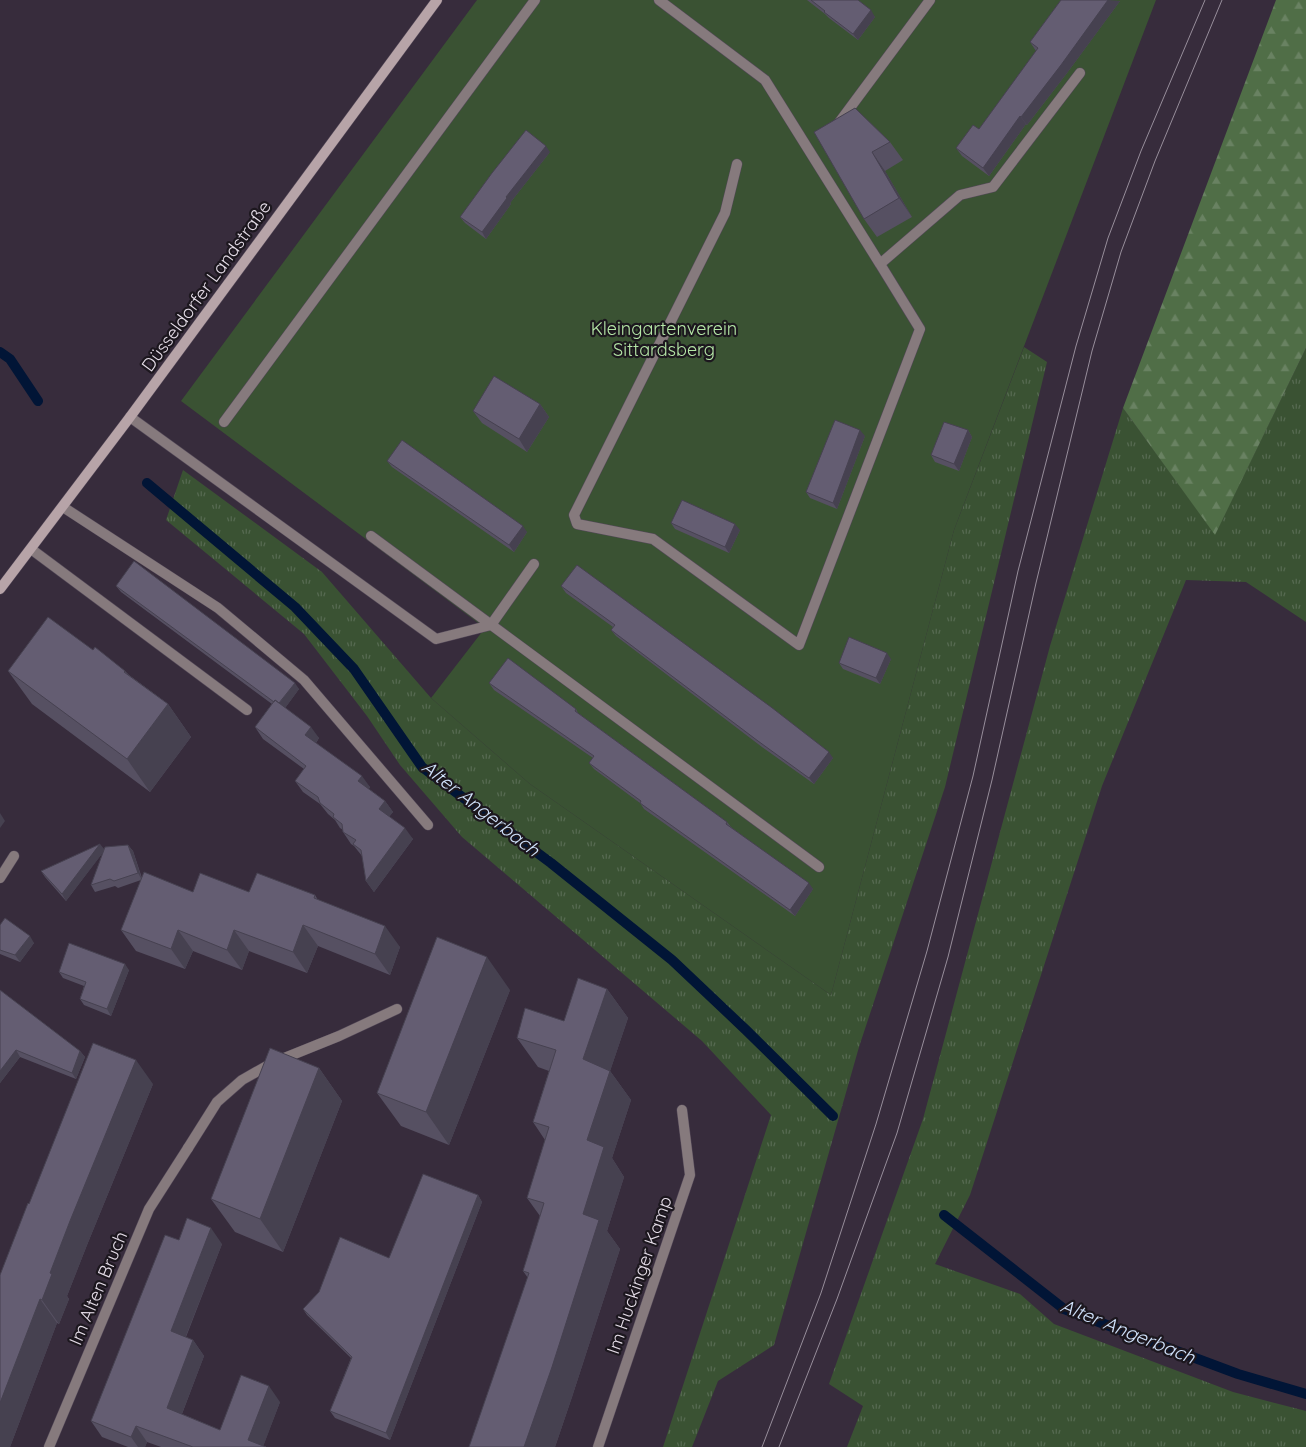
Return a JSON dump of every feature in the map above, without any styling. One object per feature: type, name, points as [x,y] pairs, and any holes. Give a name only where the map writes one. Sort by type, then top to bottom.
[{"type":"main road","name":"Düsseldorfer Landstraße","points":[[0,589],[130,417],[437,0]]},
{"type":"street","points":[[224,422],[534,0]]},
{"type":"street","points":[[659,0],[765,80],[816,153],[920,329],[799,645],[653,539],[577,524],[574,515],[725,212],[737,164]]},
{"type":"street","points":[[830,134],[930,0]]},
{"type":"street","points":[[880,264],[960,195],[993,187],[1080,73]]},
{"type":"street","points":[[130,417],[436,639],[491,625],[534,564]]},
{"type":"street","points":[[63,507],[218,608],[304,680],[428,825]]},
{"type":"street","points":[[371,536],[820,867]]},
{"type":"street","points":[[31,549],[247,710]]},
{"type":"street","points":[[0,878],[14,856]]},
{"type":"street","name":"Im Alten Bruch","points":[[49,1447],[149,1209],[217,1102],[242,1080],[272,1063],[339,1036],[397,1009]]},
{"type":"street","name":"Im Huckinger Kamp","points":[[598,1447],[690,1175],[682,1110]]},
{"type":"green space","name":"Kleingartenverein Sittardsberg","points":[[477,0],[1156,0],[954,530],[831,995],[530,784],[431,698],[485,628],[181,401]]},
{"type":"green space","points":[[1276,0],[1306,0],[1306,348],[1215,535],[1123,408]]},
{"type":"green space","points":[[1024,347],[1047,362],[945,787],[859,1047],[774,1345],[718,1381],[692,1447],[663,1447],[771,1115],[702,1041],[462,837],[400,765],[367,716],[304,634],[166,520],[183,470],[322,572],[431,698],[530,784],[831,995],[954,530]]},
{"type":"green space","points":[[1306,348],[1306,622],[1246,582],[1186,580],[1102,786],[970,1195],[935,1264],[1020,1294],[1054,1324],[1233,1392],[1306,1411],[1306,1447],[847,1447],[863,1406],[829,1384],[923,1119],[1050,646],[1123,408],[1215,534]]},
{"type":"building","points":[[811,0],[858,0],[871,10],[853,34]]},
{"type":"building","points":[[1061,0],[1108,0],[983,168],[956,148],[973,125],[979,129],[1038,48],[1030,42]]},
{"type":"building","points":[[855,108],[890,142],[872,152],[899,198],[864,219],[814,132]]},
{"type":"building","points":[[526,130],[546,146],[506,197],[482,232],[460,217]]},
{"type":"building","points":[[494,376],[540,404],[519,439],[473,411]]},
{"type":"building","points":[[835,420],[860,430],[833,503],[806,492]]},
{"type":"building","points":[[944,422],[968,430],[954,464],[931,455]]},
{"type":"building","points":[[402,440],[523,526],[509,545],[387,461]]},
{"type":"building","points":[[682,500],[735,524],[725,547],[671,523]]},
{"type":"building","points":[[134,561],[295,683],[279,703],[275,700],[274,702],[116,586]]},
{"type":"building","points":[[577,565],[771,707],[829,752],[809,778],[611,630],[615,625],[561,586]]},
{"type":"building","points":[[48,617],[93,650],[95,647],[124,672],[168,704],[127,759],[8,671]]},
{"type":"building","points":[[849,637],[887,653],[876,678],[839,663]]},
{"type":"building","points":[[508,658],[576,709],[575,711],[727,822],[726,824],[809,883],[790,910],[640,803],[641,801],[589,763],[594,756],[489,683]]},
{"type":"building","points":[[275,700],[311,727],[305,735],[362,776],[358,781],[385,801],[379,809],[405,828],[366,881],[361,850],[353,844],[356,840],[343,832],[342,824],[333,817],[334,814],[320,803],[318,797],[295,781],[306,766],[255,727]]},
{"type":"building","points":[[100,844],[62,894],[41,871]]},
{"type":"building","points":[[128,845],[138,873],[114,881],[110,879],[91,885],[105,847]]},
{"type":"building","points":[[144,872],[193,892],[200,873],[249,892],[257,873],[315,895],[314,898],[385,926],[375,954],[303,925],[293,952],[234,930],[227,950],[178,930],[171,949],[121,930]]},
{"type":"building","points":[[5,918],[30,936],[15,955],[0,950],[0,925]]},
{"type":"building","points":[[437,937],[487,957],[426,1112],[377,1093]]},
{"type":"building","points":[[69,943],[125,964],[107,1009],[80,999],[86,982],[59,972]]},
{"type":"building","points":[[578,978],[607,989],[583,1059],[610,1071],[587,1140],[604,1147],[583,1214],[599,1220],[524,1447],[469,1447],[529,1273],[523,1271],[544,1203],[527,1198],[549,1127],[533,1122],[556,1050],[517,1038],[525,1008],[564,1021]]},
{"type":"building","points":[[0,990],[80,1051],[72,1073],[16,1050],[0,1071]]},
{"type":"building","points":[[93,1043],[136,1060],[70,1221],[42,1300],[40,1299],[0,1403],[0,1275]]},
{"type":"building","points":[[270,1048],[319,1068],[260,1219],[211,1199]]},
{"type":"building","points":[[423,1174],[478,1195],[386,1433],[330,1411],[352,1357],[303,1309],[319,1292],[340,1237],[389,1258]]},
{"type":"building","points":[[187,1218],[211,1228],[171,1331],[193,1340],[167,1408],[220,1430],[241,1375],[269,1386],[248,1440],[266,1447],[193,1447],[136,1426],[131,1437],[91,1421],[165,1235],[179,1240]]},
{"type":"waterway","name":"Alter Angerbach","points":[[0,352],[10,359],[38,401]]},
{"type":"waterway","name":"Alter Angerbach","points":[[147,483],[295,607],[354,669],[422,767],[551,863],[672,960],[833,1116]]},
{"type":"waterway","name":"Alter Angerbach","points":[[944,1215],[1064,1309],[1238,1374],[1306,1394]]},
{"type":"tram line","points":[[762,1447],[821,1293],[876,1124],[927,951],[973,776],[1018,571],[1076,346],[1108,238],[1141,151],[1205,0]]},
{"type":"tram line","points":[[779,1447],[837,1299],[897,1133],[948,957],[992,780],[1036,583],[1092,351],[1121,252],[1155,161],[1222,0]]}]
